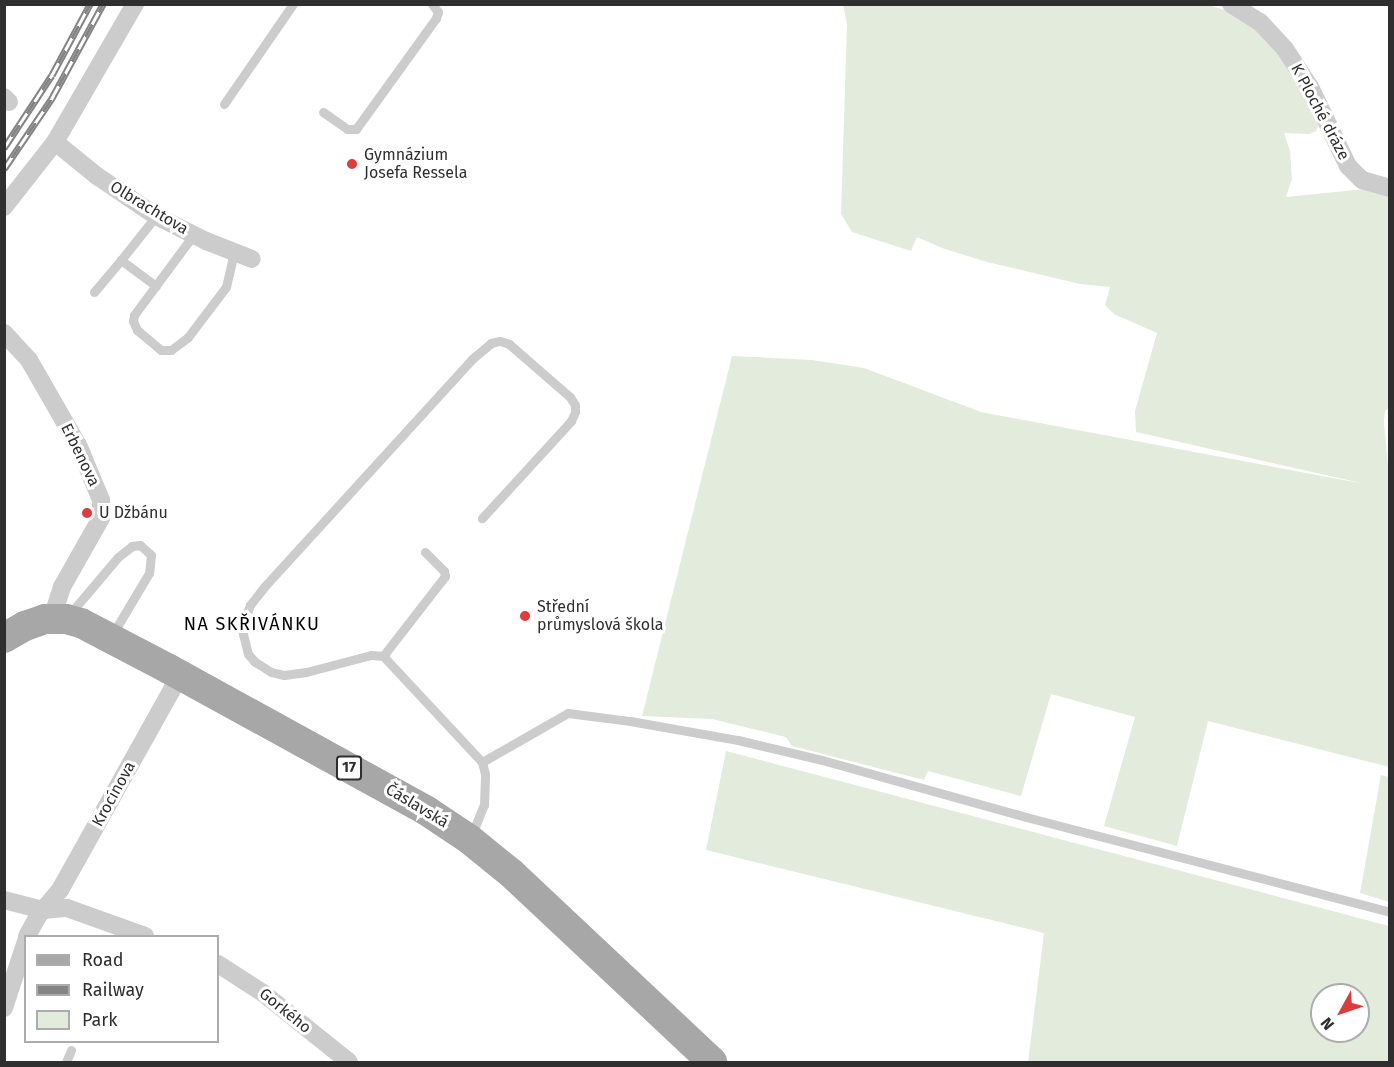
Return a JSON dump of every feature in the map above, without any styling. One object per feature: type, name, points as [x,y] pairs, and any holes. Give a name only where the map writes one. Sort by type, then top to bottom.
[{"type":"main road","points":[[4,638],[34,622],[59,619]]},
{"type":"main road","name":"Čáslavská","points":[[59,619],[111,638],[180,675],[427,811],[469,839],[531,891],[712,1062]]},
{"type":"street","points":[[4,207],[55,142],[135,4]]},
{"type":"street","name":"K Ploché dráze","points":[[1231,4],[1260,22],[1285,49],[1310,87],[1341,154],[1355,174],[1371,184],[1389,188]]},
{"type":"street","name":"Olbrachtova","points":[[55,142],[104,181],[156,216],[252,259]]},
{"type":"street","name":"Erbenova","points":[[4,333],[29,360],[79,447],[101,500],[101,518],[62,587],[59,619]]},
{"type":"street","name":"Krocínova","points":[[28,935],[43,910],[60,890],[180,675]]},
{"type":"street","points":[[4,900],[43,910],[67,908],[142,935]]},
{"type":"street","points":[[4,1008],[24,947]]},
{"type":"street","name":"Gorkého","points":[[219,965],[263,993],[349,1062]]},
{"type":"lane","points":[[224,104],[293,4]]},
{"type":"lane","points":[[323,112],[347,129],[356,129],[436,18],[438,12],[432,4]]},
{"type":"lane","points":[[94,292],[156,216]]},
{"type":"lane","points":[[194,234],[134,315],[134,326],[161,350],[171,350],[188,337],[226,287],[234,252]]},
{"type":"lane","points":[[120,260],[156,286]]},
{"type":"lane","points":[[469,839],[482,815],[484,805],[485,774],[482,762],[383,656],[371,655],[295,674],[271,672],[262,668],[248,654],[244,643],[244,622],[250,605],[260,592],[472,359],[491,343],[500,341],[509,344],[570,397],[575,405],[575,412],[571,421],[482,518]]},
{"type":"lane","points":[[59,619],[118,557],[132,546],[140,545],[151,555],[149,573],[111,638]]},
{"type":"lane","points":[[383,656],[445,576],[444,571],[425,552]]},
{"type":"lane","points":[[482,762],[567,713],[630,721],[738,740],[822,760],[1026,817],[1389,912]]},
{"type":"lane","points":[[66,1062],[71,1050]]},
{"type":"green space","points":[[843,5],[1208,5],[1228,11],[1260,31],[1286,62],[1320,121],[1316,131],[1309,134],[1284,133],[1290,151],[1292,179],[1286,197],[1364,189],[1389,195],[1390,407],[1385,411],[1384,421],[1390,489],[1389,767],[1208,721],[1177,846],[1104,826],[1135,717],[1051,694],[1021,796],[928,771],[924,780],[792,746],[786,737],[712,719],[642,716],[732,356],[812,360],[864,368],[981,412],[1365,484],[1136,432],[1135,411],[1157,333],[1114,314],[1105,305],[1110,287],[1080,284],[987,262],[942,248],[917,237],[911,251],[852,232],[841,214],[847,24]]},
{"type":"green space","points":[[726,751],[1389,926],[1389,1062],[1028,1062],[1044,933],[706,850]]},
{"type":"green space","points":[[1381,775],[1389,777],[1389,902],[1360,893]]},
{"type":"railway","points":[[4,148],[52,75],[90,4]]},
{"type":"railway","points":[[4,169],[52,98],[103,4]]},
{"type":"place","name":"Gymnázium Josefa Ressela","points":[[352,164]]},
{"type":"place","name":"U Džbánu","points":[[87,513]]},
{"type":"place","name":"Střední průmyslová škola","points":[[525,616]]},
{"type":"district","name":"NA SKŘIVÁNKU","points":[[252,624]]}]
